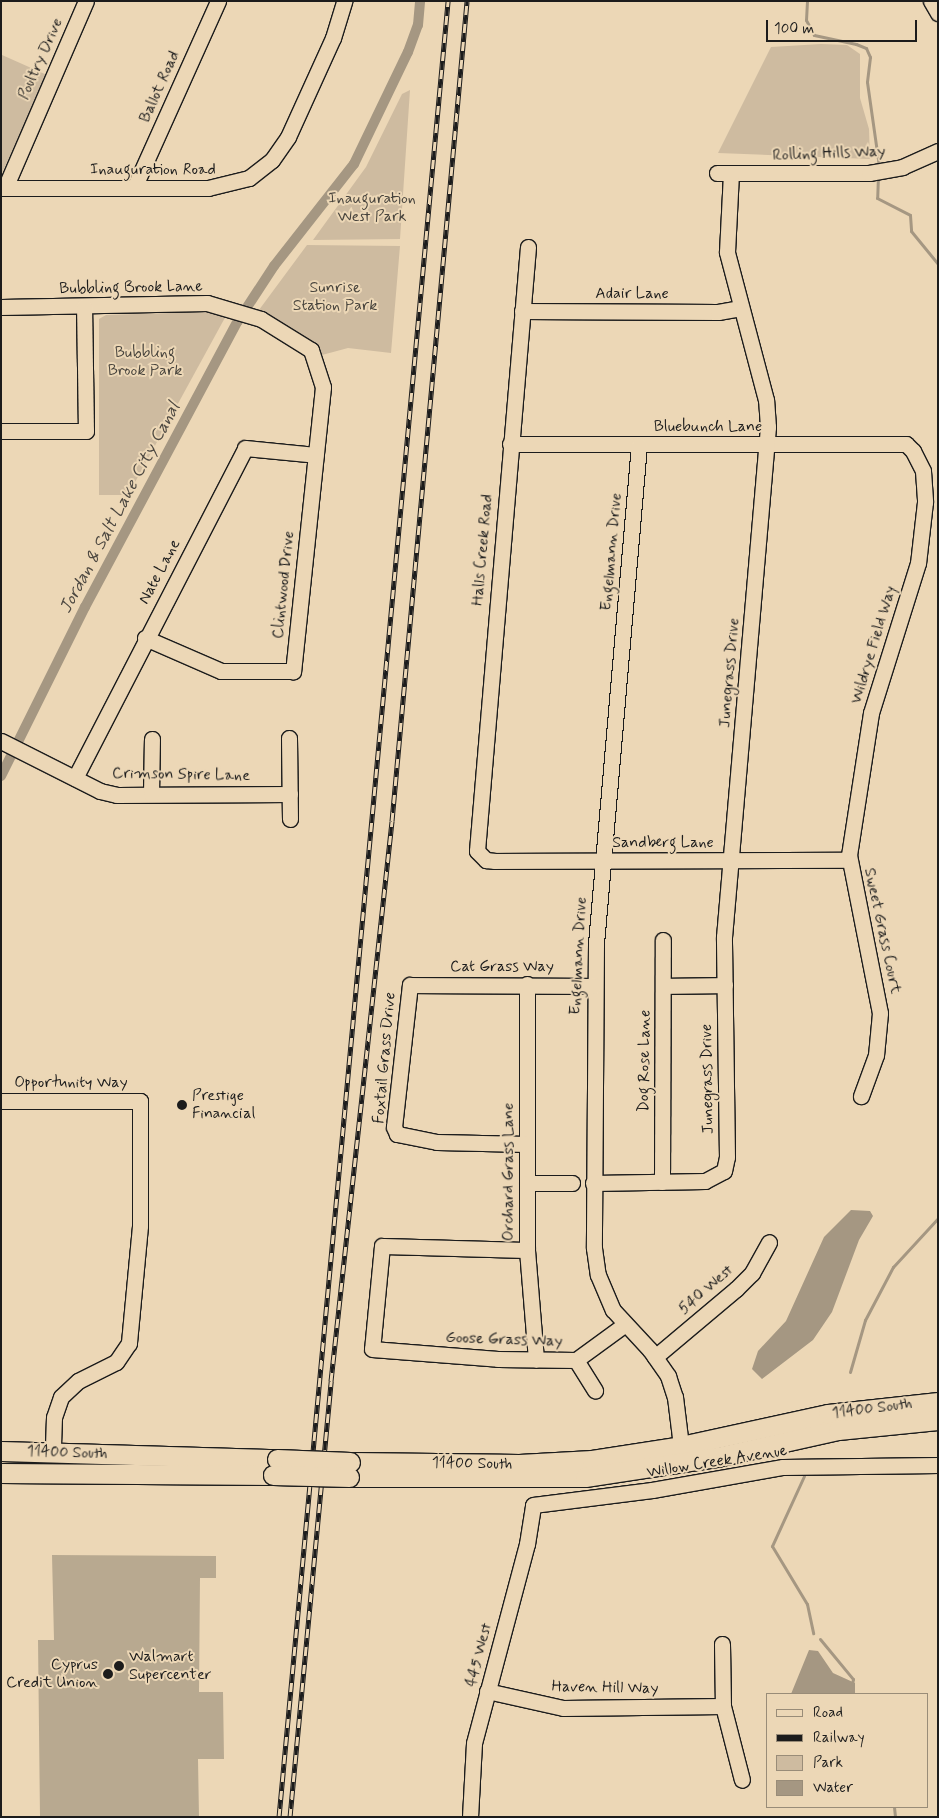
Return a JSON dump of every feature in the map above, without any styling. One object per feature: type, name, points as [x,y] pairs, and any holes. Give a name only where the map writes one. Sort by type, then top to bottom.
[{"type":"main road","name":"11400 South","points":[[350,1470],[592,1460],[681,1446],[828,1414],[938,1402]]},
{"type":"main road","name":"11400 South","points":[[1,1451],[53,1452],[275,1467],[585,1477],[699,1460],[838,1430],[938,1420]]},
{"type":"main road","points":[[585,1477],[608,1467],[674,1456],[681,1446]]},
{"type":"main road","name":"11400 South","points":[[1,1473],[275,1467]]},
{"type":"street","name":"Poultry Drive","points":[[3,188],[86,1]]},
{"type":"street","name":"Ballot Road","points":[[134,188],[218,1]]},
{"type":"street","name":"Inauguration Road","points":[[3,188],[222,187],[249,178],[267,165],[288,137],[333,38],[344,1]]},
{"type":"street","points":[[931,1],[938,13]]},
{"type":"street","name":"Rolling Hills Way","points":[[724,173],[869,173],[922,160],[938,151]]},
{"type":"street","name":"Junegrass Drive","points":[[662,1182],[717,1177],[724,1171],[727,1157],[724,986],[731,861],[767,445],[766,400],[726,242],[724,173]]},
{"type":"street","name":"Halls Creek Road","points":[[479,855],[475,843],[528,247]]},
{"type":"street","name":"Bubbling Brook Lane","points":[[1,306],[207,303],[245,314],[311,350]]},
{"type":"street","points":[[1,431],[86,431],[84,306]]},
{"type":"street","name":"Adair Lane","points":[[522,311],[718,312],[742,308]]},
{"type":"street","name":"Clintwood Drive","points":[[145,638],[221,671],[293,671],[323,387],[311,350]]},
{"type":"street","name":"Bluebunch Lane","points":[[510,444],[906,444]]},
{"type":"street","name":"Engelmann Drive","points":[[639,444],[594,986],[593,1183],[598,1275],[624,1325],[655,1356],[675,1397],[681,1446]]},
{"type":"street","name":"Wildrye Field Way","points":[[849,860],[871,713],[918,563],[926,502],[923,471],[906,444]]},
{"type":"street","name":"Nate Lane","points":[[75,778],[145,638],[245,448],[316,455]]},
{"type":"street","points":[[290,738],[290,819]]},
{"type":"street","points":[[151,794],[152,739]]},
{"type":"street","name":"Crimson Spire Lane","points":[[1,741],[75,778],[117,795],[290,794]]},
{"type":"street","name":"Sandberg Lane","points":[[479,855],[495,861],[849,860]]},
{"type":"street","name":"Sweet Grass Court","points":[[849,860],[880,1013],[876,1055],[861,1096]]},
{"type":"street","name":"Dog Rose Lane","points":[[662,1182],[663,940]]},
{"type":"street","name":"Cat Grass Way","points":[[410,985],[527,984],[594,986]]},
{"type":"street","name":"Orchard Grass Lane","points":[[527,984],[527,1250],[536,1360]]},
{"type":"street","name":"Foxtail Grass Drive","points":[[410,985],[394,1127],[397,1134],[437,1142],[527,1144]]},
{"type":"street","points":[[664,986],[724,986]]},
{"type":"street","name":"Opportunity Way","points":[[1,1101],[140,1101],[140,1226],[129,1343],[116,1362],[78,1381],[61,1397],[54,1417],[53,1452]]},
{"type":"street","points":[[527,1182],[572,1183]]},
{"type":"street","points":[[593,1183],[662,1182]]},
{"type":"street","name":"540 West","points":[[655,1356],[736,1289],[752,1272],[769,1242]]},
{"type":"street","name":"Goose Grass Way","points":[[527,1250],[382,1246],[372,1349],[536,1360],[576,1360],[624,1325]]},
{"type":"street","points":[[576,1360],[595,1390]]},
{"type":"street","name":"Willow Creek Avenue","points":[[533,1505],[642,1492],[783,1467],[938,1465]]},
{"type":"street","name":"445 West","points":[[470,1817],[474,1743],[533,1505]]},
{"type":"street","points":[[722,1644],[723,1706],[742,1780]]},
{"type":"street","name":"Haven Hill Way","points":[[488,1691],[563,1708],[723,1706]]},
{"type":"green space","points":[[821,44],[847,45],[860,54],[860,98],[869,129],[870,159],[718,153],[771,47]]},
{"type":"green space","points":[[1,56],[47,75],[1,175]]},
{"type":"green space","name":"Inauguration West Park","points":[[410,90],[400,239],[313,240],[366,167],[402,94]]},
{"type":"green space","name":"Sunrise Station Park","points":[[307,245],[400,246],[391,353],[348,348],[322,355],[311,344],[256,314]]},
{"type":"green space","name":"Bubbling Brook Park","points":[[201,312],[227,314],[128,495],[99,495],[99,319],[106,315]]},
{"type":"water","points":[[851,1210],[870,1211],[873,1216],[859,1240],[832,1312],[813,1340],[762,1379],[752,1369],[758,1351],[786,1321],[824,1237]]},
{"type":"water","points":[[809,1650],[818,1651],[833,1673],[855,1683],[855,1693],[791,1693]]},
{"type":"building","name":"Walmart Supercenter","points":[[52,1555],[216,1556],[216,1578],[200,1578],[199,1692],[223,1692],[224,1759],[198,1759],[199,1817],[40,1817],[38,1640],[54,1640]]},
{"type":"waterway","name":"Jordan & Salt Lake City Canal","points":[[1,776],[85,607],[238,321],[274,266],[354,164],[408,52],[418,25],[420,1]]},
{"type":"waterway","points":[[807,1],[806,20],[814,35],[856,44],[866,48],[870,57],[867,82],[879,166]]},
{"type":"waterway","points":[[878,175],[877,198],[910,215],[911,231],[938,264]]},
{"type":"waterway","points":[[850,1372],[865,1320],[893,1267],[938,1218]]},
{"type":"waterway","points":[[804,1476],[772,1546],[807,1604],[813,1633]]},
{"type":"waterway","points":[[820,1639],[853,1679],[852,1684]]},
{"type":"waterway","points":[[894,1808],[895,1817]]},
{"type":"railway","points":[[279,1817],[448,1]]},
{"type":"railway","points":[[290,1817],[331,1381],[392,821],[467,1]]},
{"type":"place","name":"Prestige Financial","points":[[182,1105]]},
{"type":"place","name":"Walmart Supercenter","points":[[119,1666]]},
{"type":"place","name":"Cyprus Credit Union","points":[[108,1674]]}]
